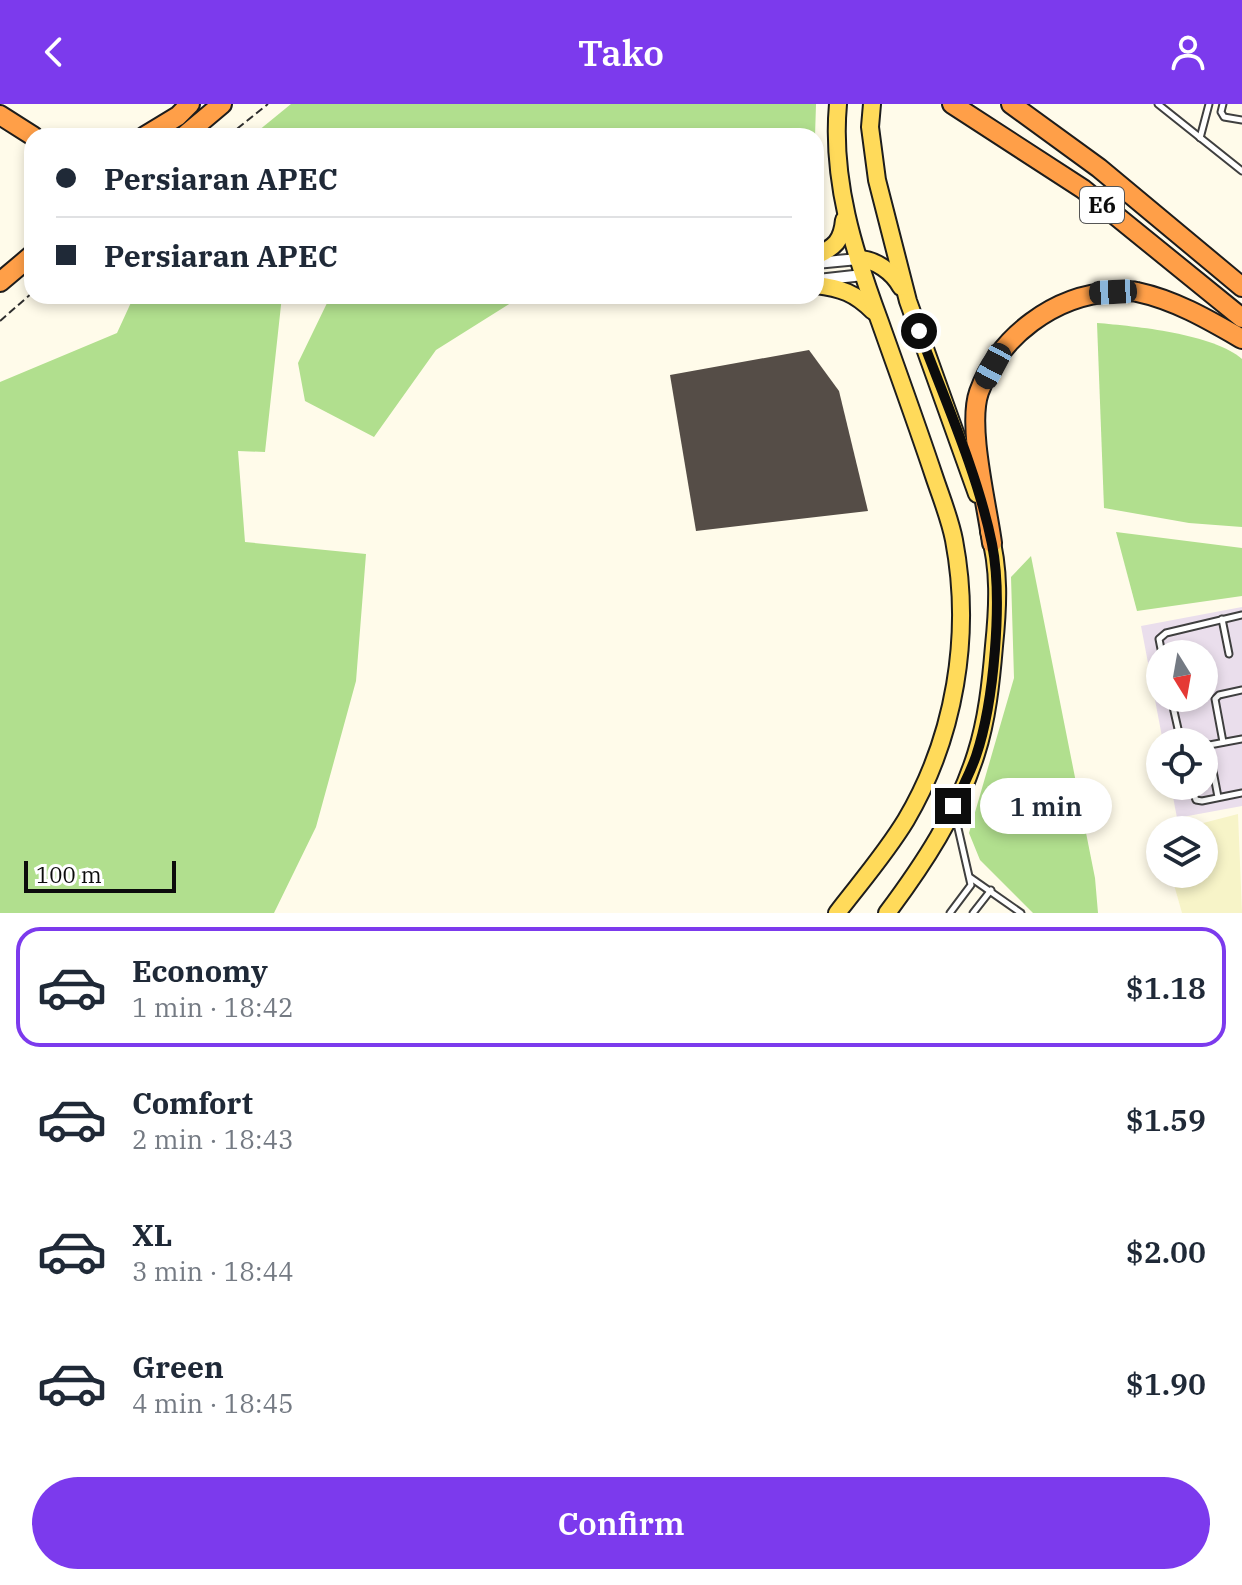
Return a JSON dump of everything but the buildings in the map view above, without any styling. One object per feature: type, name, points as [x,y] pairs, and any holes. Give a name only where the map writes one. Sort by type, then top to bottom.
[{"type":"highway","points":[[162,128],[190,104]]},
{"type":"highway","points":[[194,128],[222,104]]},
{"type":"highway","name":"E6","points":[[952,104],[1083,189],[1242,318]]},
{"type":"highway","name":"E6","points":[[1011,104],[1099,168],[1242,287]]},
{"type":"highway","points":[[0,115],[24,130]]},
{"type":"highway","points":[[0,282],[24,262]]},
{"type":"highway","points":[[992,543],[975,423],[979,393],[1002,354],[1031,322],[1051,309],[1091,293],[1135,291],[1191,310],[1242,339]]},
{"type":"main road","points":[[837,913],[905,822],[937,756],[948,721],[961,624],[959,574],[953,536],[877,315],[866,266],[845,211],[836,154],[838,104]]},
{"type":"main road","points":[[872,104],[872,150],[886,219],[908,301],[973,479],[992,543],[998,602],[989,692],[977,753],[953,806],[915,876],[887,913]]},
{"type":"main road","points":[[824,252],[843,237],[845,211]]},
{"type":"main road","points":[[866,266],[885,245],[886,219]]},
{"type":"main road","points":[[866,266],[895,277],[908,301]]},
{"type":"main road","points":[[824,284],[852,293],[877,315]]},
{"type":"street","points":[[824,263],[866,266]]},
{"type":"street","points":[[824,279],[866,266]]},
{"type":"lane","points":[[1158,104],[1242,171]]},
{"type":"lane","points":[[1200,138],[1209,104]]},
{"type":"lane","points":[[1223,104],[1221,112],[1224,117],[1242,120]]},
{"type":"lane","points":[[1159,640],[1166,633],[1242,615]]},
{"type":"lane","points":[[1222,619],[1229,654]]},
{"type":"lane","points":[[1223,742],[1215,699],[1219,695],[1242,690]]},
{"type":"lane","points":[[1218,743],[1242,739]]},
{"type":"lane","points":[[1218,797],[1242,793]]},
{"type":"lane","points":[[950,913],[967,891],[971,878],[953,806]]},
{"type":"lane","points":[[971,878],[1021,913]]},
{"type":"lane","points":[[973,913],[991,890]]},
{"type":"path","points":[[238,128],[268,104]]},
{"type":"path","points":[[0,321],[24,300]]},
{"type":"shaded area","points":[[1242,607],[1242,806],[1177,816],[1174,800],[1218,800],[1218,728],[1160,728],[1157,712],[1218,712],[1218,640],[1146,640],[1146,652],[1141,626]]},
{"type":"shaded area","points":[[1238,814],[1242,913],[1182,913],[1175,888],[1218,888],[1218,819]]},
{"type":"green space","points":[[291,104],[816,104],[815,128],[262,128]]},
{"type":"green space","points":[[130,304],[281,304],[265,452],[238,451],[245,542],[366,554],[356,681],[316,827],[274,913],[0,913],[0,382],[117,333]]},
{"type":"green space","points":[[327,304],[509,304],[436,350],[374,437],[305,401],[298,363]]},
{"type":"green space","points":[[1097,323],[1194,337],[1229,350],[1242,359],[1242,527],[1189,523],[1104,508]]},
{"type":"green space","points":[[1116,532],[1242,548],[1242,596],[1137,611]]},
{"type":"green space","points":[[1031,556],[1095,878],[1098,913],[1033,913],[980,860],[969,833],[1014,678],[1011,577]]},
{"type":"route","points":[[919,331],[973,479],[992,543],[997,572],[993,663],[983,725],[977,753],[953,806]]}]
